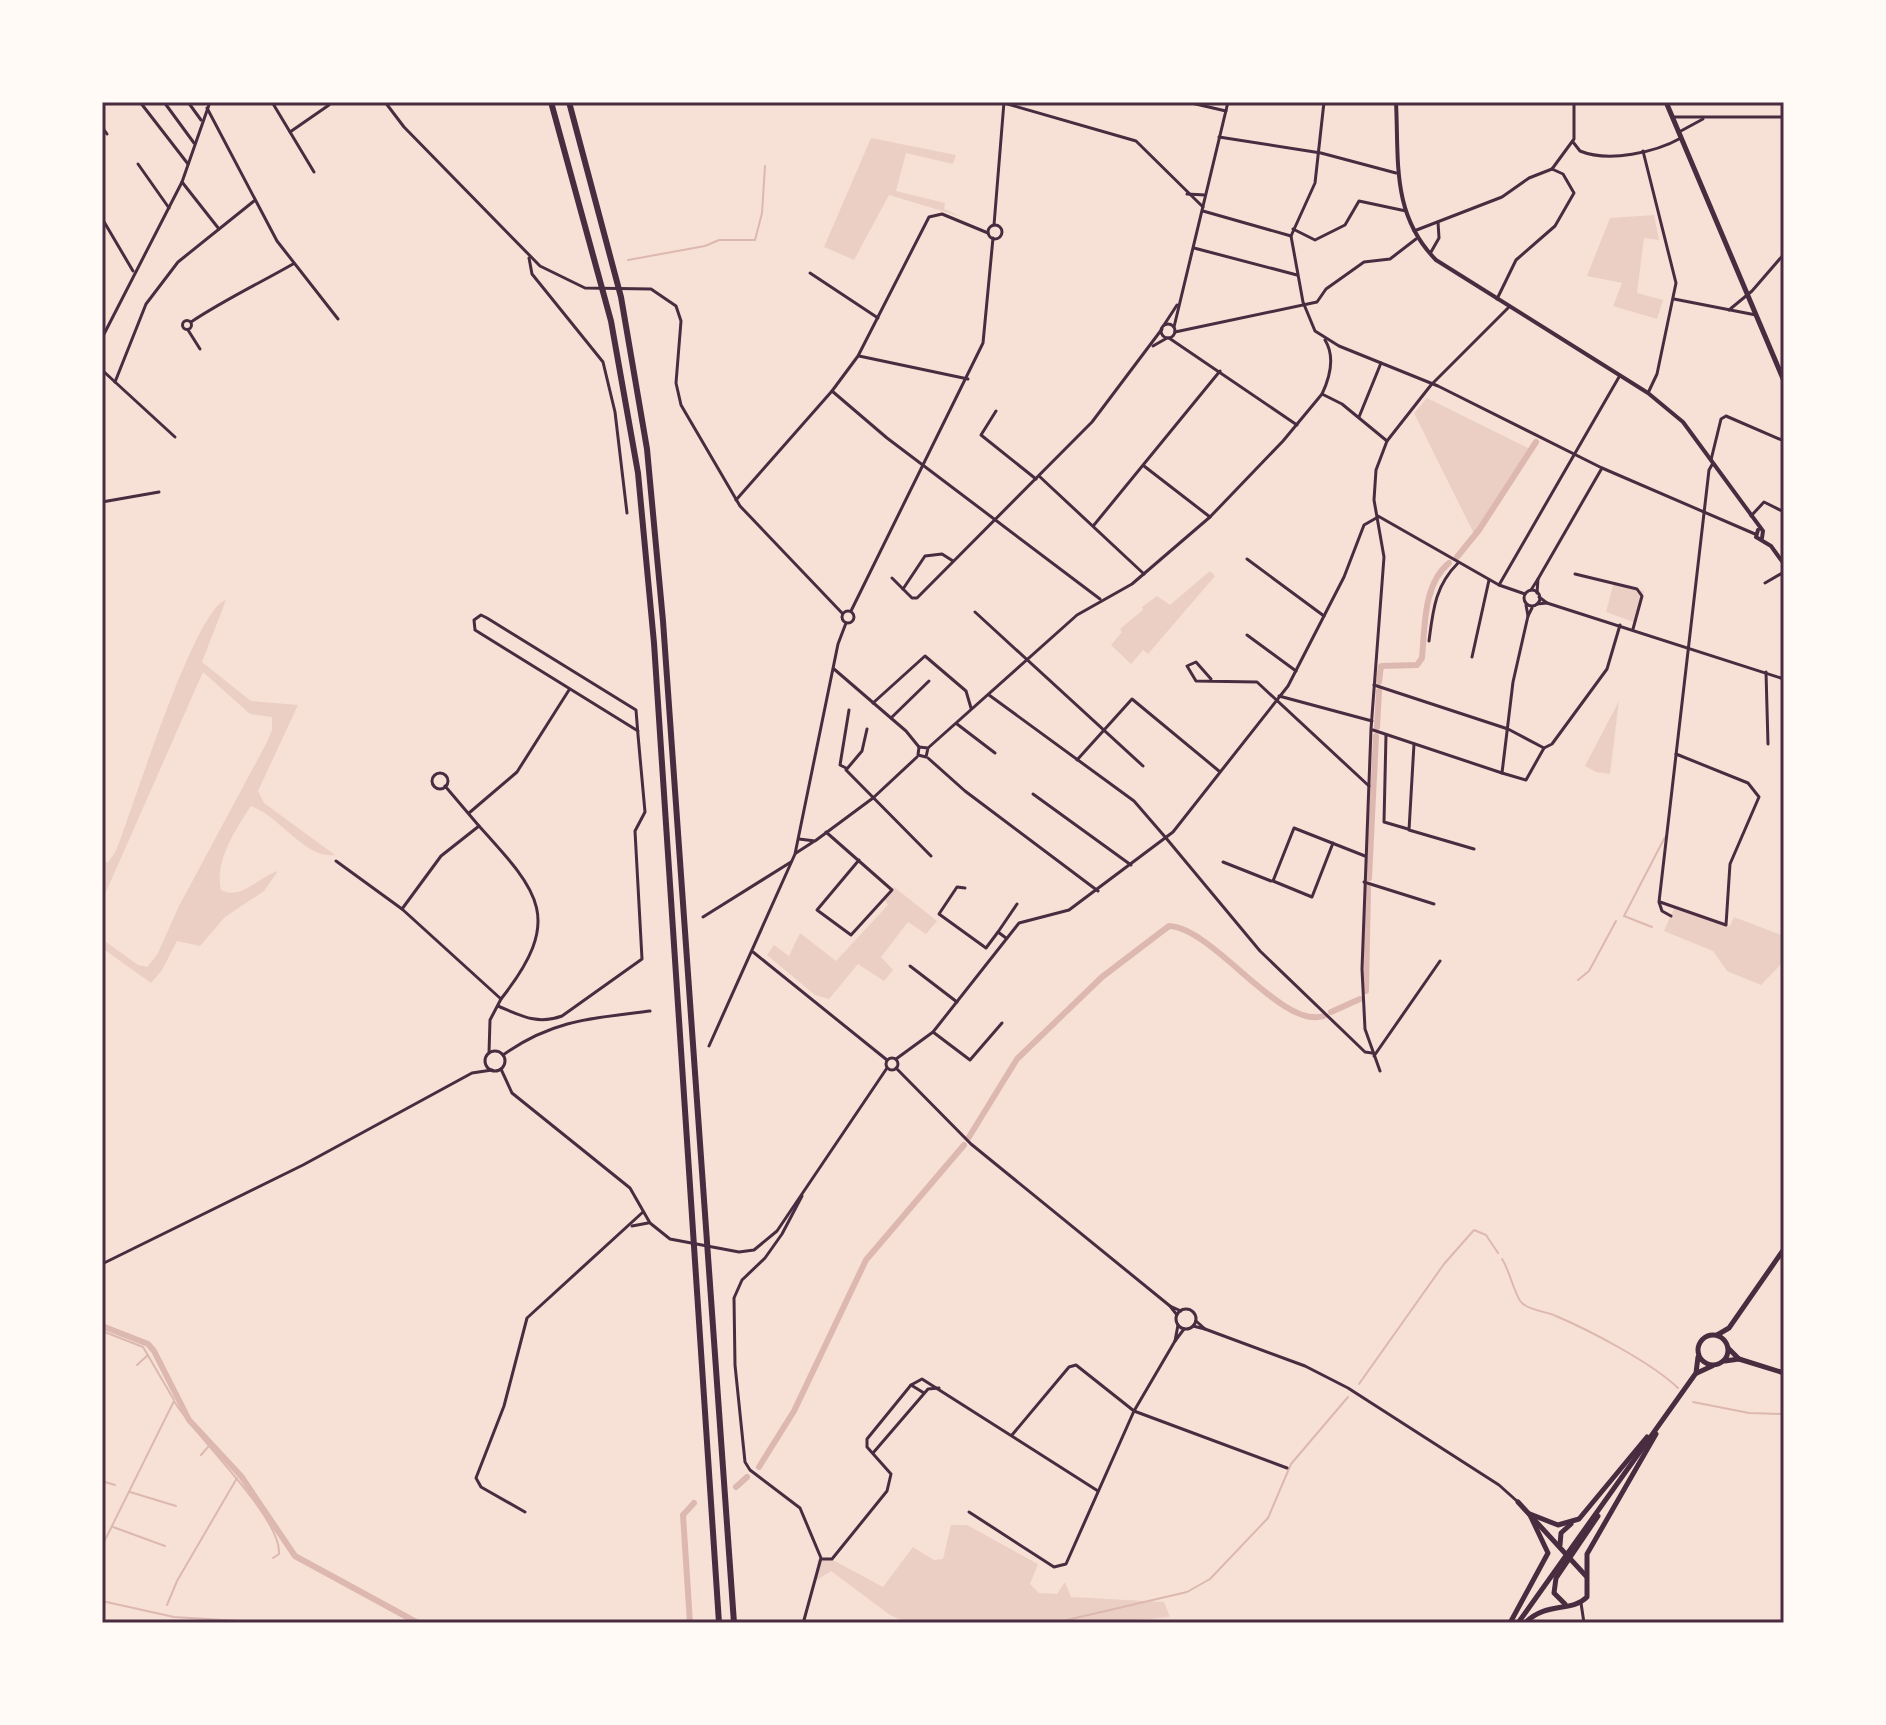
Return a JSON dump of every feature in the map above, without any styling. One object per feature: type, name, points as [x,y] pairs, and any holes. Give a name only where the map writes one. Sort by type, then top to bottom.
[{"type":"highway","points":[[551,102],[611,321],[638,473],[654,643],[719,1623]]},
{"type":"highway","points":[[569,102],[621,297],[647,449],[663,621],[734,1623]]},
{"type":"main road","points":[[1666,102],[1784,381]]},
{"type":"main road","points":[[1518,1623],[1696,1373],[1701,1340],[1729,1328],[1784,1249]]},
{"type":"main road","points":[[1724,1361],[1729,1328]]},
{"type":"main road","points":[[1717,1335],[1739,1359]]},
{"type":"main road","points":[[1698,1357],[1712,1366]]},
{"type":"main road","points":[[1696,1373],[1724,1361],[1739,1359],[1784,1373]]},
{"type":"main road","points":[[1560,1546],[1561,1533],[1585,1514],[1664,1419]]},
{"type":"main road","points":[[1525,1623],[1541,1610],[1581,1603],[1589,1592],[1585,1561],[1590,1547],[1664,1419]]},
{"type":"main road","points":[[1518,1502],[1588,1580]]},
{"type":"main road","points":[[1530,1514],[1551,1523],[1572,1523]]},
{"type":"main road","points":[[1510,1623],[1548,1553],[1530,1514]]},
{"type":"main road","points":[[1560,1568],[1553,1590],[1558,1599],[1569,1605]]},
{"type":"street","points":[[140,102],[188,164]]},
{"type":"street","points":[[164,102],[194,143]]},
{"type":"street","points":[[188,102],[201,120]]},
{"type":"street","points":[[102,338],[182,182],[201,120],[210,102]]},
{"type":"street","points":[[272,102],[314,172]]},
{"type":"street","points":[[385,102],[404,127],[528,255],[557,277],[590,288],[651,289],[676,306],[681,321],[676,383],[679,400],[736,500],[842,613],[846,623],[795,854],[751,947],[761,959],[887,1060],[896,1059],[933,1032],[1019,923],[1062,913],[1098,891],[1166,838],[1297,671],[1364,525],[1378,516]]},
{"type":"street","points":[[988,233],[994,225],[1004,102],[1136,141],[1202,209],[1291,236]]},
{"type":"street","points":[[1187,102],[1226,111]]},
{"type":"street","points":[[1150,348],[1174,331],[1228,102]]},
{"type":"street","points":[[927,757],[928,748],[1029,658],[1100,599],[1144,574],[1210,517],[1322,394],[1330,373],[1330,347],[1306,316],[1291,236],[1315,183],[1321,153],[1324,102]]},
{"type":"street","points":[[1396,102],[1396,173],[1416,239],[1430,254],[1508,308],[1648,393],[1683,422],[1751,516],[1757,532]]},
{"type":"street","points":[[1413,232],[1502,197],[1529,178],[1552,169],[1573,142],[1574,102]]},
{"type":"street","points":[[290,132],[329,105]]},
{"type":"street","points":[[207,108],[254,201],[293,264],[338,319]]},
{"type":"street","points":[[1673,117],[1784,117]]},
{"type":"street","points":[[1573,142],[1580,151],[1589,155],[1667,147],[1703,119]]},
{"type":"street","points":[[102,127],[107,134]]},
{"type":"street","points":[[1219,137],[1321,153],[1396,173]]},
{"type":"street","points":[[1643,151],[1676,277],[1657,374],[1648,393]]},
{"type":"street","points":[[138,164],[169,208]]},
{"type":"street","points":[[1497,299],[1516,260],[1565,213],[1574,193],[1563,174],[1552,169]]},
{"type":"street","points":[[182,182],[219,229]]},
{"type":"street","points":[[1187,194],[1205,195]]},
{"type":"street","points":[[115,382],[150,299],[178,262],[254,201]]},
{"type":"street","points":[[1293,229],[1315,240],[1345,225],[1355,203],[1408,211]]},
{"type":"street","points":[[736,500],[858,356],[934,213],[988,233],[993,238]]},
{"type":"street","points":[[103,220],[134,272]]},
{"type":"street","points":[[1430,254],[1439,238],[1438,222]]},
{"type":"street","points":[[993,238],[999,237],[1002,231],[994,225]]},
{"type":"street","points":[[846,623],[854,619],[851,611],[968,379],[983,343],[993,238]]},
{"type":"street","points":[[1162,328],[1174,331],[1317,302],[1326,289],[1364,262],[1390,259],[1416,239]]},
{"type":"street","points":[[1194,248],[1297,275]]},
{"type":"street","points":[[1729,310],[1784,254]]},
{"type":"street","points":[[528,255],[532,274],[603,362],[615,412],[627,513]]},
{"type":"street","points":[[200,349],[182,323],[191,322],[232,295],[245,292],[293,264]]},
{"type":"street","points":[[810,273],[878,318]]},
{"type":"street","points":[[1672,299],[1756,315]]},
{"type":"street","points":[[892,578],[912,598],[917,598],[1092,422],[1150,348],[1179,302]]},
{"type":"street","points":[[1380,1071],[1372,1055],[1362,1003],[1371,729],[1384,557],[1374,484],[1387,441],[1431,385],[1508,308]]},
{"type":"street","points":[[102,319],[107,323]]},
{"type":"street","points":[[188,330],[191,322]]},
{"type":"street","points":[[1162,328],[1168,338],[1180,343],[1297,425]]},
{"type":"street","points":[[1174,331],[1180,343]]},
{"type":"street","points":[[1324,338],[1705,514],[1764,532],[1762,538],[1784,564]]},
{"type":"street","points":[[858,356],[968,379]]},
{"type":"street","points":[[1359,417],[1381,363]]},
{"type":"street","points":[[102,370],[175,437]]},
{"type":"street","points":[[1094,525],[1220,371]]},
{"type":"street","points":[[1499,585],[1620,375]]},
{"type":"street","points":[[833,389],[924,466],[1100,599]]},
{"type":"street","points":[[1322,394],[1359,417],[1387,441]]},
{"type":"street","points":[[996,411],[981,435],[1094,525],[1144,574]]},
{"type":"street","points":[[1671,916],[1662,911],[1659,902],[1709,467],[1721,419],[1726,416],[1784,441]]},
{"type":"street","points":[[1144,466],[1210,517]]},
{"type":"street","points":[[1525,594],[1538,579],[1602,468]]},
{"type":"street","points":[[102,502],[159,492]]},
{"type":"street","points":[[1751,516],[1764,502],[1784,512]]},
{"type":"street","points":[[1378,516],[1489,580],[1525,594]]},
{"type":"street","points":[[903,589],[925,556],[942,554],[953,561]]},
{"type":"street","points":[[1247,559],[1324,616]]},
{"type":"street","points":[[1429,641],[1439,588],[1458,563]]},
{"type":"street","points":[[1765,583],[1784,572]]},
{"type":"street","points":[[1575,574],[1637,589],[1642,596],[1633,629]]},
{"type":"street","points":[[1503,770],[1513,682],[1528,616],[1538,595],[1538,579]]},
{"type":"street","points":[[1472,657],[1489,580]]},
{"type":"street","points":[[1531,590],[1547,603],[1690,646],[1784,679]]},
{"type":"street","points":[[1525,594],[1528,616]]},
{"type":"street","points":[[1526,605],[1547,603]]},
{"type":"street","points":[[842,613],[851,611]]},
{"type":"street","points":[[975,612],[1029,658],[1143,766]]},
{"type":"street","points":[[498,1006],[538,1022],[548,1021],[562,1016],[642,959],[635,831],[645,812],[638,731],[636,710],[487,618],[481,615],[474,620],[475,630],[638,731]]},
{"type":"street","points":[[1371,729],[1526,780],[1544,748],[1552,744],[1607,669],[1620,625]]},
{"type":"street","points":[[1247,635],[1297,671]]},
{"type":"street","points":[[873,703],[925,656],[966,691],[971,708]]},
{"type":"street","points":[[1211,679],[1196,662],[1187,666],[1196,681],[1254,680],[1278,698],[1369,786]]},
{"type":"street","points":[[834,669],[891,718],[919,747],[928,748]]},
{"type":"street","points":[[1766,672],[1768,744]]},
{"type":"street","points":[[891,718],[929,681]]},
{"type":"street","points":[[1374,685],[1508,729],[1544,748]]},
{"type":"street","points":[[469,813],[517,772],[569,690]]},
{"type":"street","points":[[988,694],[1134,801],[1260,951],[1365,1052],[1372,1055]]},
{"type":"street","points":[[1278,698],[1372,721]]},
{"type":"street","points":[[1077,760],[1126,702],[1136,700],[1220,772]]},
{"type":"street","points":[[849,710],[840,765],[931,856]]},
{"type":"street","points":[[955,723],[995,753]]},
{"type":"street","points":[[846,768],[862,751],[867,729]]},
{"type":"street","points":[[1386,735],[1384,822],[1474,849]]},
{"type":"street","points":[[1409,830],[1414,744]]},
{"type":"street","points":[[795,854],[873,798],[919,756],[919,747]]},
{"type":"street","points":[[1659,902],[1726,925],[1730,864],[1759,797],[1748,783],[1676,754]]},
{"type":"street","points":[[919,756],[927,757],[965,791],[1098,891]]},
{"type":"street","points":[[445,786],[532,888],[537,906],[536,937],[521,974],[501,999],[490,1020],[489,1053],[485,1061],[492,1070]]},
{"type":"street","points":[[1033,794],[1131,865]]},
{"type":"street","points":[[402,909],[441,856],[479,826]]},
{"type":"street","points":[[1273,881],[1294,828],[1365,856]]},
{"type":"street","points":[[800,832],[815,841]]},
{"type":"street","points":[[826,832],[859,860],[892,890],[851,935],[817,910],[859,860]]},
{"type":"street","points":[[799,839],[815,841]]},
{"type":"street","points":[[1223,862],[1312,897],[1333,843]]},
{"type":"street","points":[[336,861],[402,909],[501,999]]},
{"type":"street","points":[[703,917],[791,862]]},
{"type":"street","points":[[1364,882],[1434,904]]},
{"type":"street","points":[[965,888],[957,887],[939,914],[986,948],[1017,904]]},
{"type":"street","points":[[998,932],[1006,938]]},
{"type":"street","points":[[709,1046],[753,952]]},
{"type":"street","points":[[745,965],[761,959]]},
{"type":"street","points":[[1372,1055],[1440,961]]},
{"type":"street","points":[[910,966],[957,1002]]},
{"type":"street","points":[[489,1053],[503,1055],[530,1035],[565,1022],[650,1011]]},
{"type":"street","points":[[933,1032],[970,1060],[1002,1023]]},
{"type":"street","points":[[501,1069],[505,1061],[503,1055]]},
{"type":"street","points":[[896,1059],[896,1068],[971,1144],[1170,1306],[1177,1315],[1175,1341]]},
{"type":"street","points":[[501,1069],[512,1093],[630,1188],[650,1223],[659,1232],[681,1242],[722,1249],[754,1250],[777,1231],[887,1068],[887,1060]]},
{"type":"street","points":[[887,1068],[896,1068]]},
{"type":"street","points":[[102,1264],[303,1165],[472,1073],[501,1069]]},
{"type":"street","points":[[804,1620],[821,1558],[800,1508],[750,1470],[743,1452],[732,1310],[739,1284],[759,1265],[791,1219],[806,1186]]},
{"type":"street","points":[[525,1512],[481,1487],[476,1478],[504,1406],[525,1323],[643,1212]]},
{"type":"street","points":[[629,1227],[650,1223]]},
{"type":"street","points":[[1170,1306],[1181,1311],[1193,1311],[1196,1321],[1205,1329]]},
{"type":"street","points":[[1177,1315],[1181,1311]]},
{"type":"street","points":[[1193,1326],[1196,1321]]},
{"type":"street","points":[[1178,1325],[1185,1329]]},
{"type":"street","points":[[969,1512],[1054,1567],[1066,1564],[1134,1411],[1175,1341],[1185,1329],[1193,1326],[1305,1366],[1348,1388],[1499,1485],[1518,1502]]},
{"type":"street","points":[[1012,1435],[1073,1365],[1080,1366],[1134,1411],[1287,1468]]},
{"type":"street","points":[[821,1558],[832,1559],[891,1482],[889,1468],[867,1447],[867,1439],[911,1385],[922,1379],[1098,1491]]},
{"type":"street","points":[[911,1385],[924,1393]]},
{"type":"street","points":[[873,1453],[924,1393],[933,1387],[942,1390]]},
{"type":"street","points":[[1581,1603],[1584,1623]]},
{"type":"shaded area","points":[[871,138],[956,155],[953,164],[906,153],[896,191],[945,203],[944,209],[962,217],[889,195],[854,260],[824,247]]},
{"type":"shaded area","points":[[1654,215],[1659,240],[1644,238],[1637,293],[1663,300],[1657,319],[1613,306],[1622,283],[1587,276],[1610,218]]},
{"type":"shaded area","points":[[1427,398],[1530,449],[1474,534],[1414,413]]},
{"type":"shaded area","points":[[1210,571],[1215,576],[1148,654],[1143,650],[1131,664],[1111,645],[1122,632],[1120,629],[1143,610],[1142,607],[1157,596],[1170,605]]},
{"type":"shaded area","points":[[1614,582],[1644,591],[1634,622],[1606,612]]},
{"type":"shaded area","points":[[226,600],[202,662],[251,701],[298,705],[258,791],[264,803],[335,855],[313,850],[251,806],[223,857],[221,890],[236,893],[278,871],[264,891],[225,917],[200,946],[177,941],[162,970],[151,983],[102,948],[102,939],[138,965],[147,967],[157,955],[179,906],[266,744],[272,730],[272,717],[250,714],[203,672],[102,901],[102,861],[108,862],[116,851],[165,714],[198,637],[213,611]]},
{"type":"shaded area","points":[[1619,701],[1610,774],[1596,772],[1585,766]]},
{"type":"shaded area","points":[[894,887],[937,921],[926,934],[908,922],[881,957],[893,970],[884,981],[858,964],[829,999],[815,995],[767,955],[774,945],[789,956],[800,933],[836,961],[888,905],[884,899]]},
{"type":"shaded area","points":[[1675,906],[1730,926],[1734,917],[1784,936],[1784,961],[1761,985],[1727,971],[1713,951],[1664,931]]},
{"type":"shaded area","points":[[951,1525],[967,1525],[1038,1564],[1030,1584],[1039,1593],[1057,1594],[1065,1582],[1071,1597],[1164,1602],[1170,1617],[1108,1623],[908,1623],[890,1615],[831,1571],[814,1582],[818,1559],[831,1559],[883,1587],[913,1547],[934,1560],[943,1559]]},
{"type":"waterway","points":[[628,260],[705,246],[719,240],[755,240],[762,213],[765,166]]},
{"type":"waterway","points":[[1457,557],[1479,530],[1536,442]]},
{"type":"waterway","points":[[1379,682],[1381,666],[1417,665],[1422,658],[1430,594],[1440,572],[1449,563]]},
{"type":"waterway","points":[[1377,727],[1379,691]]},
{"type":"waterway","points":[[1369,878],[1376,736]]},
{"type":"waterway","points":[[1652,927],[1624,916],[1665,837]]},
{"type":"waterway","points":[[1366,991],[1368,888]]},
{"type":"waterway","points":[[1578,980],[1589,971],[1616,921]]},
{"type":"waterway","points":[[969,1137],[1017,1059],[1102,977],[1169,926],[1187,931],[1206,943],[1288,1008],[1307,1016],[1324,1016]]},
{"type":"waterway","points":[[1331,1012],[1360,999]]},
{"type":"waterway","points":[[759,1467],[794,1411],[866,1260],[964,1145]]},
{"type":"waterway","points":[[1359,1384],[1444,1264],[1474,1230],[1486,1235],[1498,1253]]},
{"type":"waterway","points":[[1502,1259],[1519,1300],[1525,1306],[1556,1316],[1603,1339],[1653,1368],[1678,1388]]},
{"type":"waterway","points":[[102,1326],[148,1344],[154,1351],[189,1420],[241,1476],[295,1556],[418,1623]]},
{"type":"waterway","points":[[102,1331],[143,1347],[174,1400]]},
{"type":"waterway","points":[[137,1365],[148,1355]]},
{"type":"waterway","points":[[1054,1623],[1187,1592],[1210,1579],[1268,1518],[1291,1464],[1348,1397]]},
{"type":"waterway","points":[[102,1546],[174,1401],[267,1520],[276,1538],[279,1554],[273,1558]]},
{"type":"waterway","points":[[1693,1402],[1749,1413],[1784,1414]]},
{"type":"waterway","points":[[201,1455],[208,1447]]},
{"type":"waterway","points":[[736,1487],[747,1477]]},
{"type":"waterway","points":[[167,1605],[177,1581],[237,1478]]},
{"type":"waterway","points":[[102,1481],[115,1485]]},
{"type":"waterway","points":[[130,1492],[176,1506]]},
{"type":"waterway","points":[[690,1623],[683,1515],[694,1503]]},
{"type":"waterway","points":[[113,1527],[165,1546]]},
{"type":"waterway","points":[[102,1601],[174,1617],[272,1623]]}]
